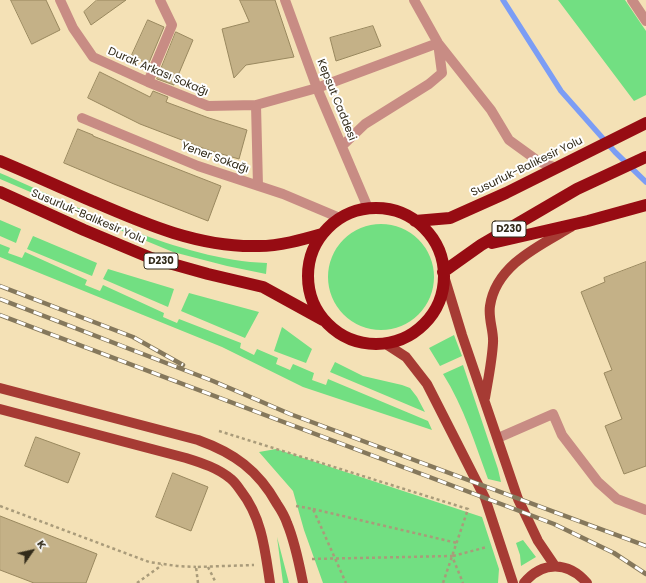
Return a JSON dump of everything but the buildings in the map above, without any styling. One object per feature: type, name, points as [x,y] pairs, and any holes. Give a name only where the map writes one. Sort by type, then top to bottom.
[{"type":"highway","name":"Susurluk-Balıkesir Yolu","points":[[415,221],[450,218],[506,193],[645,123]]},
{"type":"highway","name":"D230","points":[[444,274],[481,245],[577,189],[646,157]]},
{"type":"highway","name":"Susurluk-Balıkesir Yolu","points":[[0,161],[129,217],[172,233],[215,243],[258,246],[288,243],[322,234]]},
{"type":"highway","name":"Susurluk-Balıkesir Yolu","points":[[0,192],[151,258],[263,288],[324,321]]},
{"type":"highway","points":[[481,245],[583,222],[646,205]]},
{"type":"highway","points":[[368,208],[390,210],[401,213],[415,221],[430,236],[440,255],[444,274],[441,295],[433,313],[421,328],[405,338],[386,344],[363,344],[342,335],[324,321],[312,301],[307,278],[311,255],[322,234],[330,225],[340,218],[353,212],[368,208]]},
{"type":"main road","points":[[485,400],[494,342],[490,307],[494,294],[503,276],[514,264],[527,254],[583,222]]},
{"type":"main road","points":[[444,274],[462,335],[518,499],[538,541],[555,566]]},
{"type":"main road","points":[[386,344],[406,357],[427,384],[486,498],[512,583]]},
{"type":"main road","points":[[0,388],[198,440],[216,446],[243,462],[264,483],[287,522],[303,583]]},
{"type":"main road","points":[[0,409],[186,458],[208,466],[232,479],[255,513],[263,536],[270,583]]},
{"type":"main road","points":[[524,583],[530,575],[542,568],[555,566],[568,569],[580,575],[587,583]]},
{"type":"street","name":"Durak Arkası Sokağı","points":[[60,0],[73,28],[93,57],[148,82],[208,106],[256,106],[317,88],[438,43]]},
{"type":"street","points":[[148,82],[172,25],[160,0]]},
{"type":"street","name":"Kepsut Caddesi","points":[[285,0],[317,88],[368,208]]},
{"type":"street","points":[[414,0],[438,43],[491,110],[509,140],[538,161],[556,168]]},
{"type":"street","points":[[632,0],[646,21]]},
{"type":"street","points":[[342,146],[365,124],[429,84],[442,73],[438,43]]},
{"type":"street","points":[[256,106],[258,186]]},
{"type":"street","name":"Yener Sokağı","points":[[82,118],[198,166],[283,194],[340,218]]},
{"type":"street","points":[[498,438],[553,414],[562,435],[578,458],[598,482],[616,499],[646,510]]},
{"type":"path","points":[[218,431],[468,509],[443,583]]},
{"type":"path","points":[[0,506],[149,562],[196,567],[255,565]]},
{"type":"path","points":[[296,506],[457,543]]},
{"type":"path","points":[[313,509],[346,583]]},
{"type":"path","points":[[312,559],[452,556],[492,546]]},
{"type":"path","points":[[452,556],[463,583]]},
{"type":"path","points":[[137,583],[163,564]]},
{"type":"path","points":[[196,567],[198,583]]},
{"type":"path","points":[[208,567],[216,583]]},
{"type":"green space","points":[[558,0],[625,0],[646,31],[646,95],[634,101]]},
{"type":"green space","points":[[0,173],[97,216],[165,242],[200,253],[234,260],[267,263],[266,274],[173,252],[0,179]]},
{"type":"green space","points":[[0,220],[21,229],[16,243],[0,236]]},
{"type":"green space","points":[[381,224],[401,228],[418,240],[430,257],[434,277],[430,297],[418,314],[401,326],[381,330],[361,326],[344,314],[332,297],[328,277],[332,257],[344,240],[361,228]]},
{"type":"green space","points":[[33,236],[97,263],[92,276],[27,249]]},
{"type":"green space","points":[[0,244],[10,248],[8,253],[22,258],[25,252],[87,280],[85,285],[100,291],[103,285],[164,313],[163,317],[177,323],[179,319],[241,343],[240,348],[254,355],[257,349],[278,358],[276,364],[290,370],[293,364],[314,373],[312,380],[326,385],[328,379],[428,421],[432,430],[303,387],[222,347],[0,257]]},
{"type":"green space","points":[[108,269],[174,289],[168,307],[103,279]]},
{"type":"green space","points":[[189,293],[259,312],[245,338],[181,311]]},
{"type":"green space","points":[[282,327],[312,349],[306,363],[274,351]]},
{"type":"green space","points":[[454,335],[462,356],[440,366],[429,348]]},
{"type":"green space","points":[[335,362],[363,376],[410,388],[425,412],[330,372]]},
{"type":"green space","points":[[463,365],[501,482],[488,479],[463,412],[443,374]]},
{"type":"green space","points":[[276,449],[482,517],[499,569],[498,583],[323,583],[304,530],[293,491],[259,452]]},
{"type":"green space","points":[[277,537],[289,583],[283,583]]},
{"type":"green space","points":[[523,540],[536,557],[521,566],[520,555],[516,543]]},
{"type":"waterway","points":[[503,0],[561,91],[615,152],[646,182]]},
{"type":"railway","points":[[0,286],[133,337],[183,365]]},
{"type":"railway","points":[[0,299],[213,381],[290,414],[646,546]]},
{"type":"railway","points":[[0,315],[554,524],[614,553],[646,574]]}]
